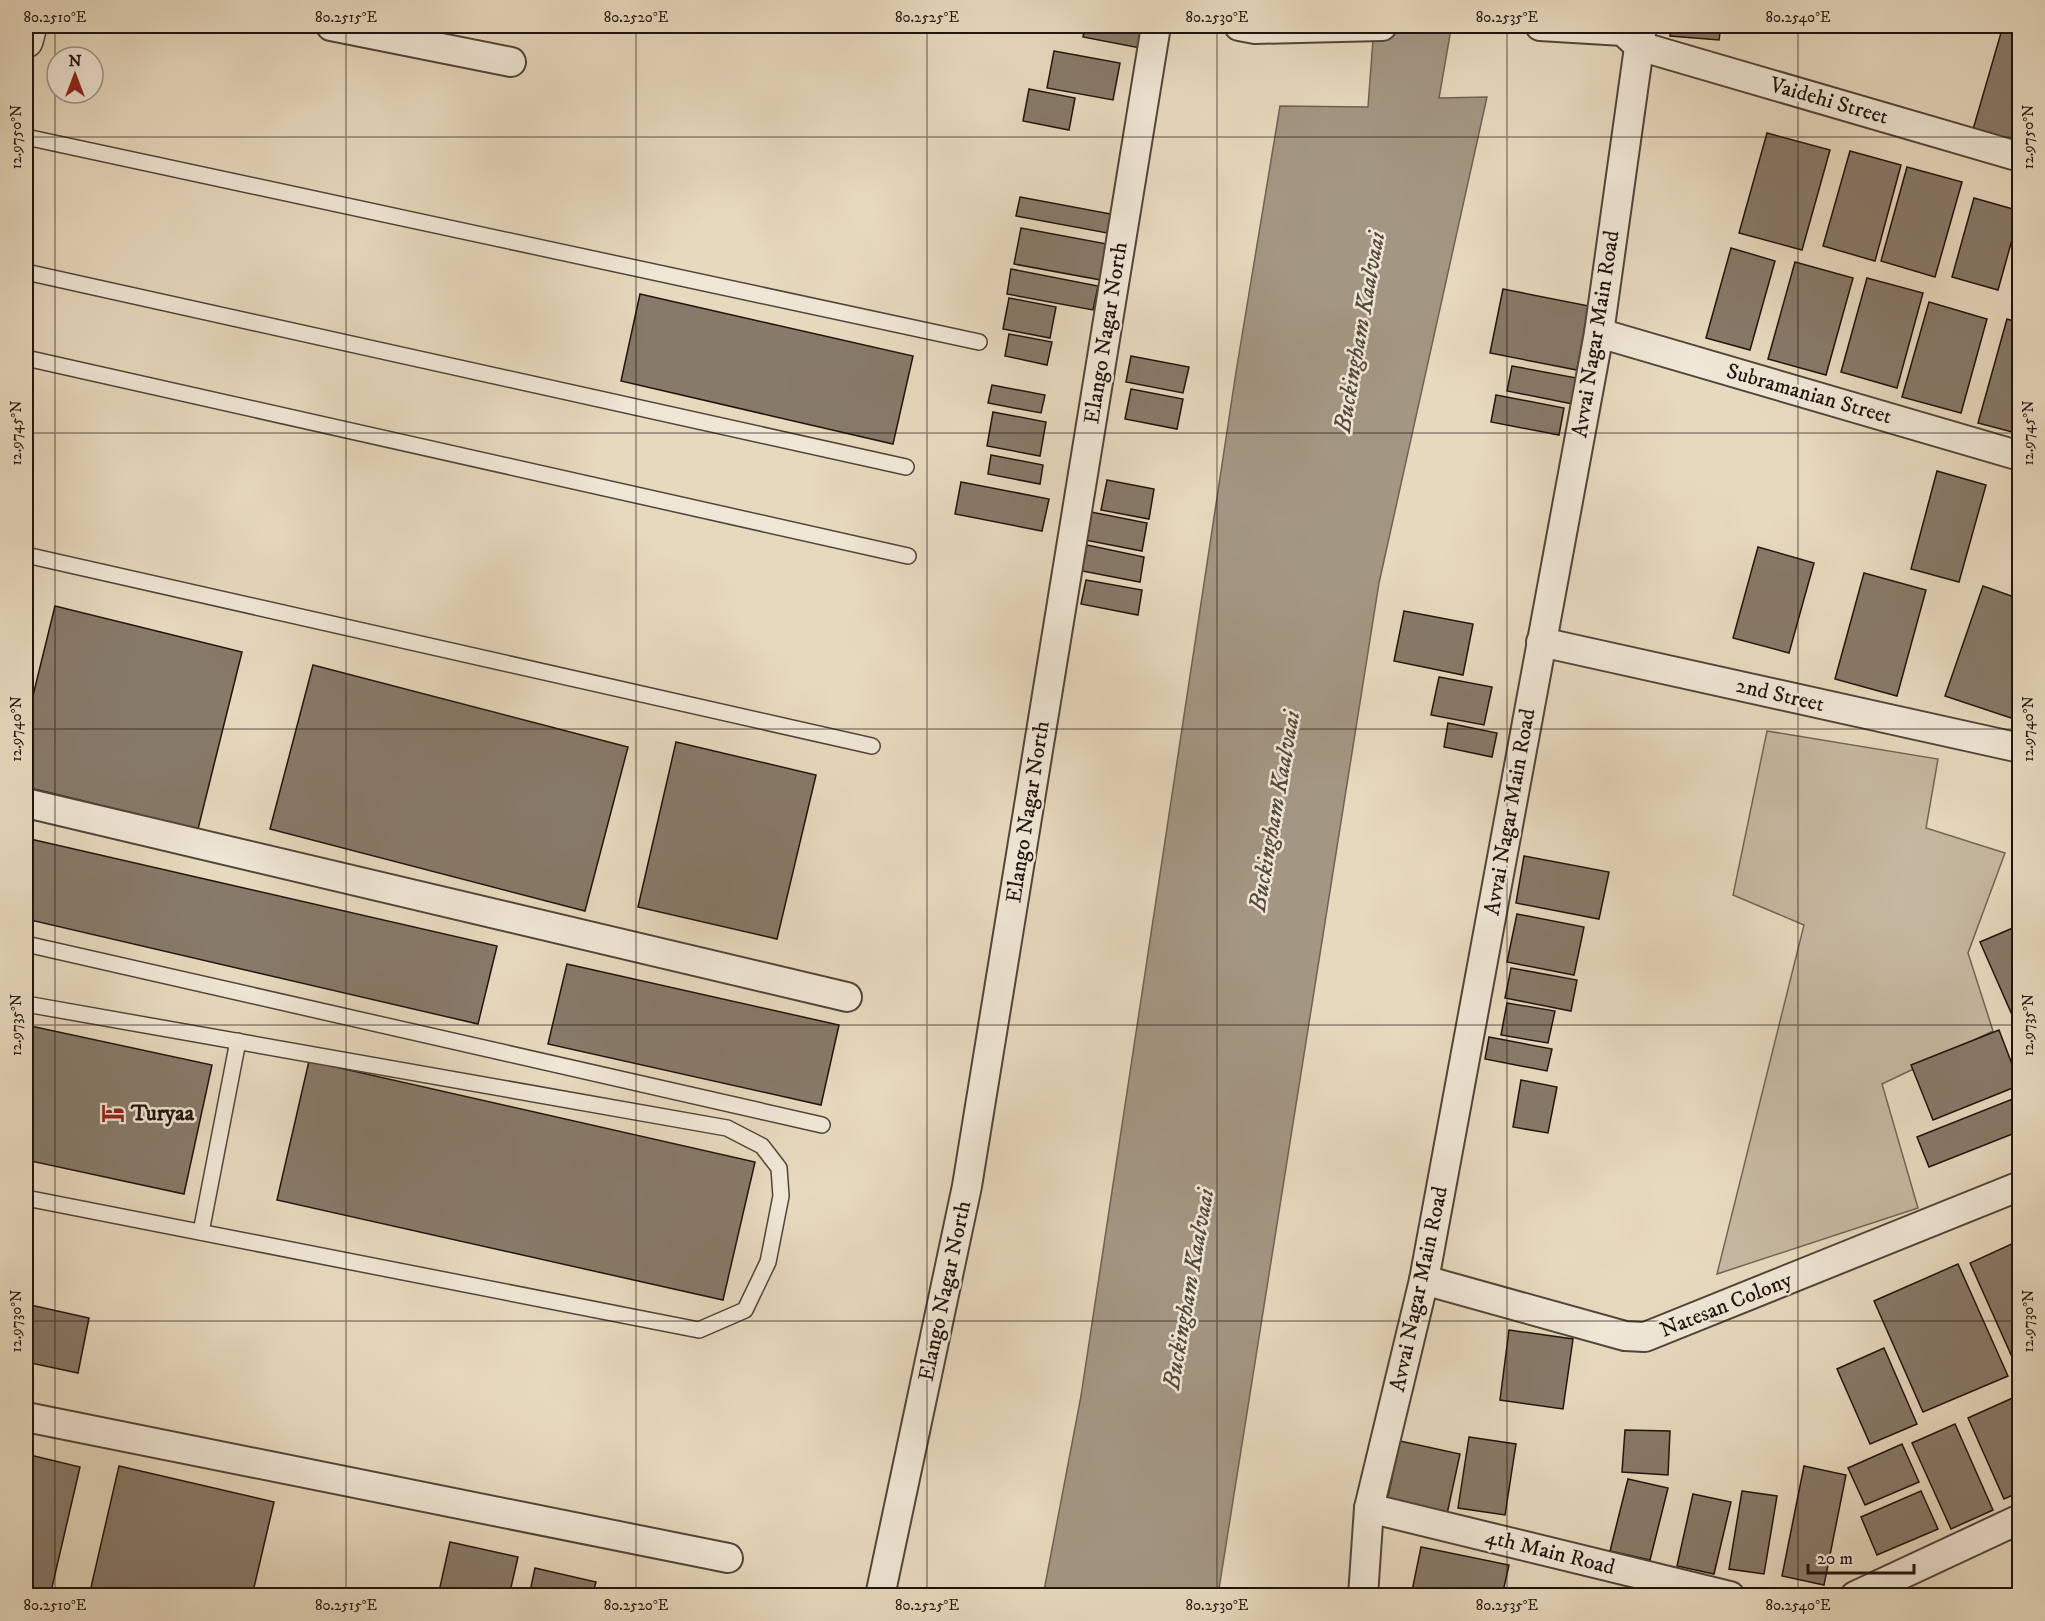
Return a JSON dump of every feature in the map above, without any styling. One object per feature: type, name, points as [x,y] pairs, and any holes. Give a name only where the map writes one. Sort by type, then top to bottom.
[{"type":"street","points":[[26,41],[30,26]]},
{"type":"street","points":[[332,26],[511,62]]},
{"type":"street","name":"Elango Nagar North","points":[[880,1596],[967,1186],[1156,26]]},
{"type":"street","points":[[1247,27],[1382,26]]},
{"type":"street","name":"Vaidehi Street","points":[[1540,26],[1623,31],[2019,157]]},
{"type":"street","name":"Avvai Nagar Main Road","points":[[1363,1596],[1369,1508],[1424,1280],[1599,333],[1640,36]]},
{"type":"street","name":"Subramanian Street","points":[[1599,333],[2019,456]]},
{"type":"street","name":"2nd Street","points":[[1541,642],[2019,748]]},
{"type":"street","points":[[26,803],[847,997]]},
{"type":"street","name":"Natesan Colony","points":[[1424,1280],[1625,1336],[1645,1337],[2019,1186]]},
{"type":"street","points":[[26,1417],[728,1557]]},
{"type":"street","name":"4th Main Road","points":[[1369,1508],[1730,1596]]},
{"type":"street","points":[[1855,1596],[2019,1519]]},
{"type":"lane","points":[[26,137],[979,342]]},
{"type":"lane","points":[[26,272],[906,467]]},
{"type":"lane","points":[[26,358],[908,556]]},
{"type":"lane","points":[[26,555],[872,746]]},
{"type":"lane","points":[[26,944],[822,1125]]},
{"type":"lane","points":[[26,1004],[728,1128],[762,1146],[779,1168],[781,1196],[768,1262],[746,1310],[699,1329],[26,1198]]},
{"type":"lane","points":[[201,1232],[238,1041]]},
{"type":"shaded area","points":[[1767,731],[1938,759],[1926,828],[2005,853],[1968,953],[1993,1031],[1882,1084],[1918,1208],[1717,1274],[1804,925],[1733,895]]},
{"type":"water","name":"Buckingham Kaalvaai","points":[[1374,26],[1453,26],[1439,98],[1487,97],[1379,583],[1218,1595],[1043,1596],[1081,1396],[1236,372],[1280,106],[1368,107]]},
{"type":"building","points":[[1085,26],[1150,27],[1145,49],[1083,37]]},
{"type":"building","points":[[1671,26],[1721,26],[1719,40],[1670,36]]},
{"type":"building","points":[[2003,26],[2020,26],[2020,147],[1972,133]]},
{"type":"building","points":[[1054,51],[1120,63],[1113,100],[1047,88]]},
{"type":"building","points":[[1029,89],[1075,98],[1069,130],[1023,121]]},
{"type":"building","points":[[1767,133],[1830,150],[1802,250],[1739,233]]},
{"type":"building","points":[[1850,151],[1901,165],[1875,261],[1823,246]]},
{"type":"building","points":[[1907,167],[1962,182],[1935,277],[1881,261]]},
{"type":"building","points":[[1020,197],[1111,214],[1107,233],[1016,216]]},
{"type":"building","points":[[1974,198],[2020,211],[1998,290],[1952,277]]},
{"type":"building","points":[[1021,228],[1107,244],[1101,280],[1014,264]]},
{"type":"building","points":[[1731,248],[1775,261],[1750,350],[1706,338]]},
{"type":"building","points":[[1795,262],[1853,278],[1826,375],[1768,359]]},
{"type":"building","points":[[1011,269],[1098,286],[1093,310],[1007,294]]},
{"type":"building","points":[[1867,278],[1923,293],[1897,388],[1841,372]]},
{"type":"building","points":[[2020,279],[2020,298],[2015,297]]},
{"type":"building","points":[[1503,289],[1589,306],[1577,370],[1490,353]]},
{"type":"building","points":[[640,294],[913,356],[893,444],[621,381]]},
{"type":"building","points":[[1009,298],[1056,307],[1050,338],[1003,329]]},
{"type":"building","points":[[1929,302],[1987,319],[1961,413],[1902,397]]},
{"type":"building","points":[[2007,319],[2020,323],[2020,434],[1978,423]]},
{"type":"building","points":[[1009,334],[1052,342],[1047,365],[1005,356]]},
{"type":"building","points":[[1131,356],[1189,367],[1183,393],[1126,382]]},
{"type":"building","points":[[1512,366],[1582,379],[1578,405],[1507,391]]},
{"type":"building","points":[[992,385],[1045,395],[1041,413],[988,403]]},
{"type":"building","points":[[1131,389],[1183,399],[1177,429],[1125,419]]},
{"type":"building","points":[[1496,395],[1564,408],[1559,435],[1491,422]]},
{"type":"building","points":[[993,412],[1046,422],[1040,456],[987,446]]},
{"type":"building","points":[[991,455],[1043,465],[1040,484],[988,474]]},
{"type":"building","points":[[1937,471],[1986,485],[1959,582],[1911,569]]},
{"type":"building","points":[[1107,480],[1154,489],[1149,519],[1101,510]]},
{"type":"building","points":[[961,482],[1049,499],[1042,531],[955,514]]},
{"type":"building","points":[[1091,512],[1147,523],[1142,551],[1085,540]]},
{"type":"building","points":[[1087,545],[1144,557],[1140,582],[1082,571]]},
{"type":"building","points":[[1758,547],[1814,563],[1789,653],[1733,638]]},
{"type":"building","points":[[1864,573],[1926,590],[1897,696],[1835,679]]},
{"type":"building","points":[[1086,580],[1142,590],[1138,615],[1081,604]]},
{"type":"building","points":[[1983,586],[2020,599],[2020,721],[1945,696]]},
{"type":"building","points":[[55,606],[242,652],[198,829],[26,787],[26,724]]},
{"type":"building","points":[[1404,611],[1473,624],[1463,675],[1394,661]]},
{"type":"building","points":[[313,665],[628,747],[585,911],[270,829]]},
{"type":"building","points":[[1439,677],[1492,687],[1484,725],[1431,715]]},
{"type":"building","points":[[1448,723],[1497,733],[1492,757],[1444,747]]},
{"type":"building","points":[[676,742],[816,775],[777,939],[638,907]]},
{"type":"building","points":[[26,838],[497,946],[478,1024],[26,919]]},
{"type":"building","points":[[1524,856],[1609,872],[1599,919],[1516,903]]},
{"type":"building","points":[[1517,914],[1584,927],[1574,975],[1507,962]]},
{"type":"building","points":[[2020,925],[2020,1015],[2013,1017],[1980,942]]},
{"type":"building","points":[[567,964],[839,1025],[821,1105],[548,1044]]},
{"type":"building","points":[[1511,968],[1577,980],[1571,1011],[1505,998]]},
{"type":"building","points":[[1507,1003],[1555,1011],[1548,1043],[1501,1035]]},
{"type":"building","name":"Turyaa","points":[[26,1025],[212,1065],[184,1194],[26,1160]]},
{"type":"building","points":[[1999,1030],[2020,1085],[1933,1120],[1911,1065]]},
{"type":"building","points":[[1489,1037],[1552,1049],[1547,1071],[1485,1059]]},
{"type":"building","points":[[309,1061],[755,1162],[723,1300],[277,1200]]},
{"type":"building","points":[[1521,1080],[1557,1087],[1548,1133],[1513,1127]]},
{"type":"building","points":[[2020,1096],[2020,1131],[1929,1167],[1917,1137]]},
{"type":"building","points":[[2016,1242],[2020,1249],[2020,1367],[2017,1368],[1970,1263]]},
{"type":"building","points":[[1958,1264],[2008,1376],[1923,1412],[1874,1301]]},
{"type":"building","points":[[26,1304],[89,1318],[78,1373],[26,1362]]},
{"type":"building","points":[[1509,1330],[1573,1339],[1563,1409],[1500,1400]]},
{"type":"building","points":[[1884,1348],[1917,1424],[1870,1444],[1837,1369]]},
{"type":"building","points":[[2017,1396],[2020,1402],[2020,1492],[2004,1499],[1968,1418]]},
{"type":"building","points":[[1955,1424],[1993,1510],[1951,1529],[1912,1443]]},
{"type":"building","points":[[1625,1430],[1670,1431],[1668,1475],[1622,1472]]},
{"type":"building","points":[[1469,1437],[1516,1444],[1505,1515],[1458,1508]]},
{"type":"building","points":[[1400,1441],[1460,1454],[1447,1514],[1387,1501]]},
{"type":"building","points":[[1902,1444],[1919,1482],[1865,1505],[1848,1468]]},
{"type":"building","points":[[26,1454],[80,1467],[50,1596],[26,1596]]},
{"type":"building","points":[[119,1466],[274,1502],[252,1596],[89,1596]]},
{"type":"building","points":[[1804,1466],[1846,1475],[1824,1585],[1782,1576]]},
{"type":"building","points":[[1628,1479],[1668,1488],[1650,1560],[1610,1551]]},
{"type":"building","points":[[1742,1491],[1777,1496],[1764,1574],[1729,1569]]},
{"type":"building","points":[[1921,1491],[1938,1529],[1877,1555],[1861,1517]]},
{"type":"building","points":[[1693,1494],[1731,1502],[1714,1574],[1677,1566]]},
{"type":"building","points":[[450,1542],[518,1557],[509,1596],[438,1596]]},
{"type":"building","points":[[1421,1547],[1509,1565],[1502,1596],[1411,1596]]},
{"type":"building","points":[[535,1568],[596,1582],[592,1596],[529,1596]]},
{"type":"place","name":"Turyaa","points":[[113,1113]]}]
